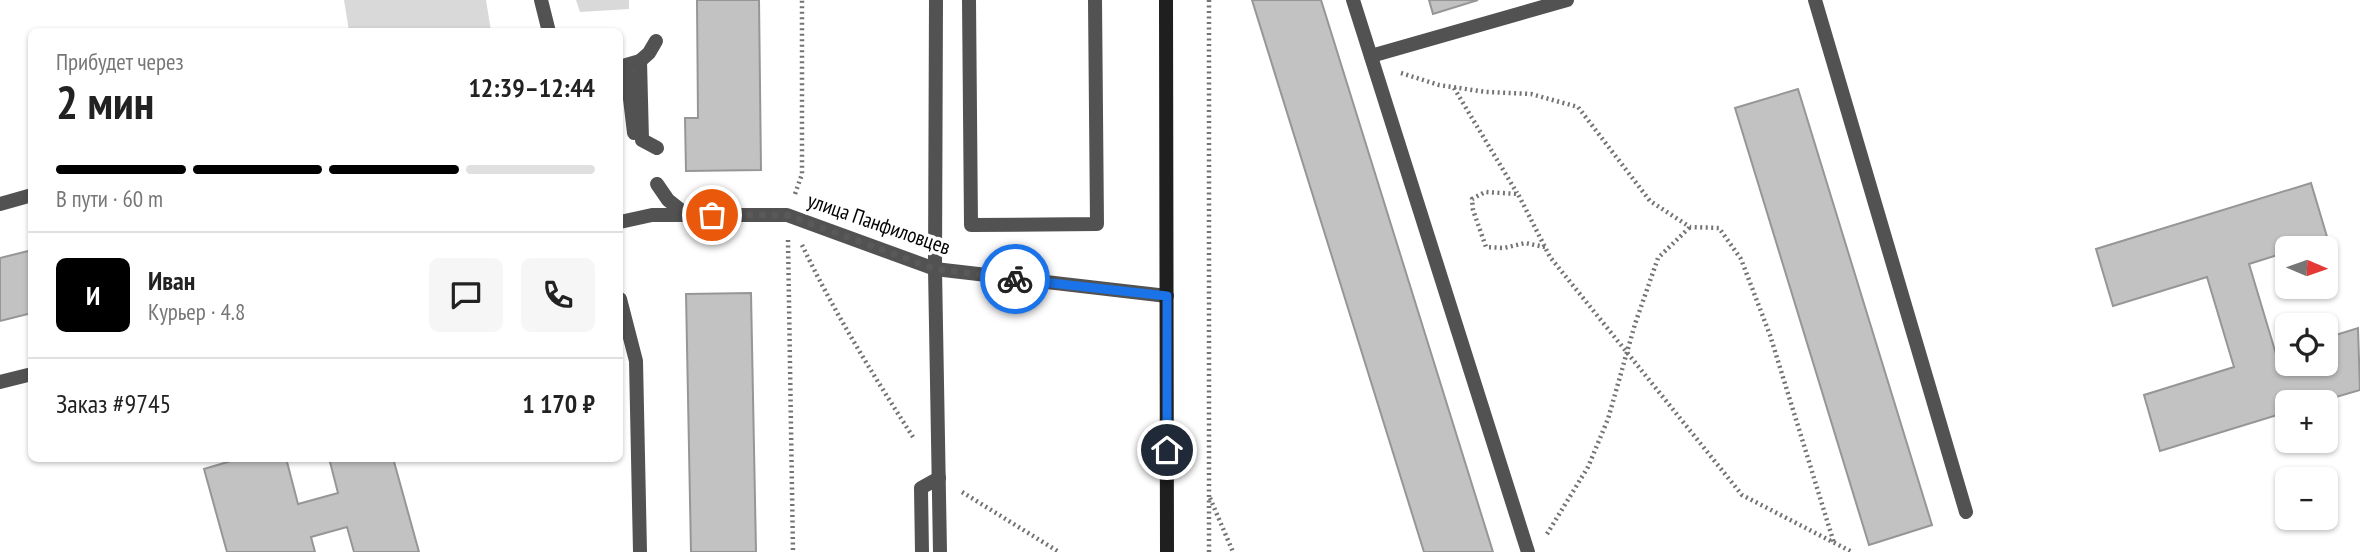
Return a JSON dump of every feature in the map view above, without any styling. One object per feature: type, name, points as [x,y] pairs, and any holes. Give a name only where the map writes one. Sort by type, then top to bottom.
[{"type":"street","points":[[1166,0],[1167,552]]},
{"type":"lane","points":[[541,0],[549,28]]},
{"type":"lane","points":[[936,0],[935,269],[940,552]]},
{"type":"lane","points":[[969,0],[971,225],[1097,224],[1095,0]]},
{"type":"lane","points":[[1353,0],[1528,552]]},
{"type":"lane","points":[[1371,56],[1567,0]]},
{"type":"lane","points":[[1815,0],[1966,512]]},
{"type":"lane","points":[[656,41],[640,61],[642,140],[657,148]]},
{"type":"lane","points":[[657,184],[668,200],[687,215]]},
{"type":"lane","points":[[0,204],[28,196]]},
{"type":"lane","points":[[644,216],[654,200]]},
{"type":"lane","name":"улица Панфиловцев","points":[[623,221],[644,216],[787,215],[935,269],[1167,296]]},
{"type":"lane","points":[[623,311],[636,361],[640,552]]},
{"type":"lane","points":[[0,382],[28,375]]},
{"type":"lane","points":[[922,552],[921,488],[939,478]]},
{"type":"path","points":[[793,552],[787,215],[802,174],[802,0]]},
{"type":"path","points":[[1209,0],[1209,552]]},
{"type":"path","points":[[1371,56],[1394,71],[1439,85],[1531,94],[1578,107],[1650,201],[1690,227],[1719,228],[1741,258],[1770,335],[1833,542]]},
{"type":"path","points":[[1454,88],[1518,194],[1550,257],[1742,495],[1852,552]]},
{"type":"path","points":[[1518,194],[1485,192],[1472,199],[1472,210],[1486,247],[1504,248],[1525,243],[1545,247]]},
{"type":"path","points":[[787,215],[815,273],[874,377],[939,478],[1059,552]]},
{"type":"path","points":[[1542,542],[1588,467],[1608,419],[1658,258],[1690,227]]},
{"type":"path","points":[[1209,495],[1233,552]]},
{"type":"shaded area","points":[[344,0],[486,0],[491,28],[349,28]]},
{"type":"shaded area","points":[[576,0],[629,0],[629,9],[580,12]]},
{"type":"building","points":[[697,0],[759,0],[761,170],[686,171],[685,118],[698,118]]},
{"type":"building","points":[[1252,0],[1321,0],[1493,552],[1424,552]]},
{"type":"building","points":[[1429,0],[1478,0],[1433,14]]},
{"type":"building","points":[[1798,89],[1932,525],[1869,545],[1735,108]]},
{"type":"building","points":[[2311,183],[2327,236],[2275,236],[2275,256],[2249,264],[2275,351],[2275,376],[2338,376],[2338,334],[2358,328],[2360,390],[2338,396],[2338,390],[2275,390],[2275,416],[2160,451],[2144,395],[2234,367],[2207,277],[2113,306],[2096,249]]},
{"type":"building","points":[[28,251],[28,314],[0,321],[0,258]]},
{"type":"building","points":[[751,293],[756,552],[691,552],[686,294]]},
{"type":"building","points":[[228,462],[287,462],[298,504],[338,493],[330,462],[394,462],[419,552],[354,552],[347,527],[311,537],[315,552],[227,552],[204,469]]},
{"type":"way so far","points":[[712,215],[787,215],[935,269],[1015,279]]},
{"type":"route","points":[[1015,279],[1167,296],[1167,450]]}]
